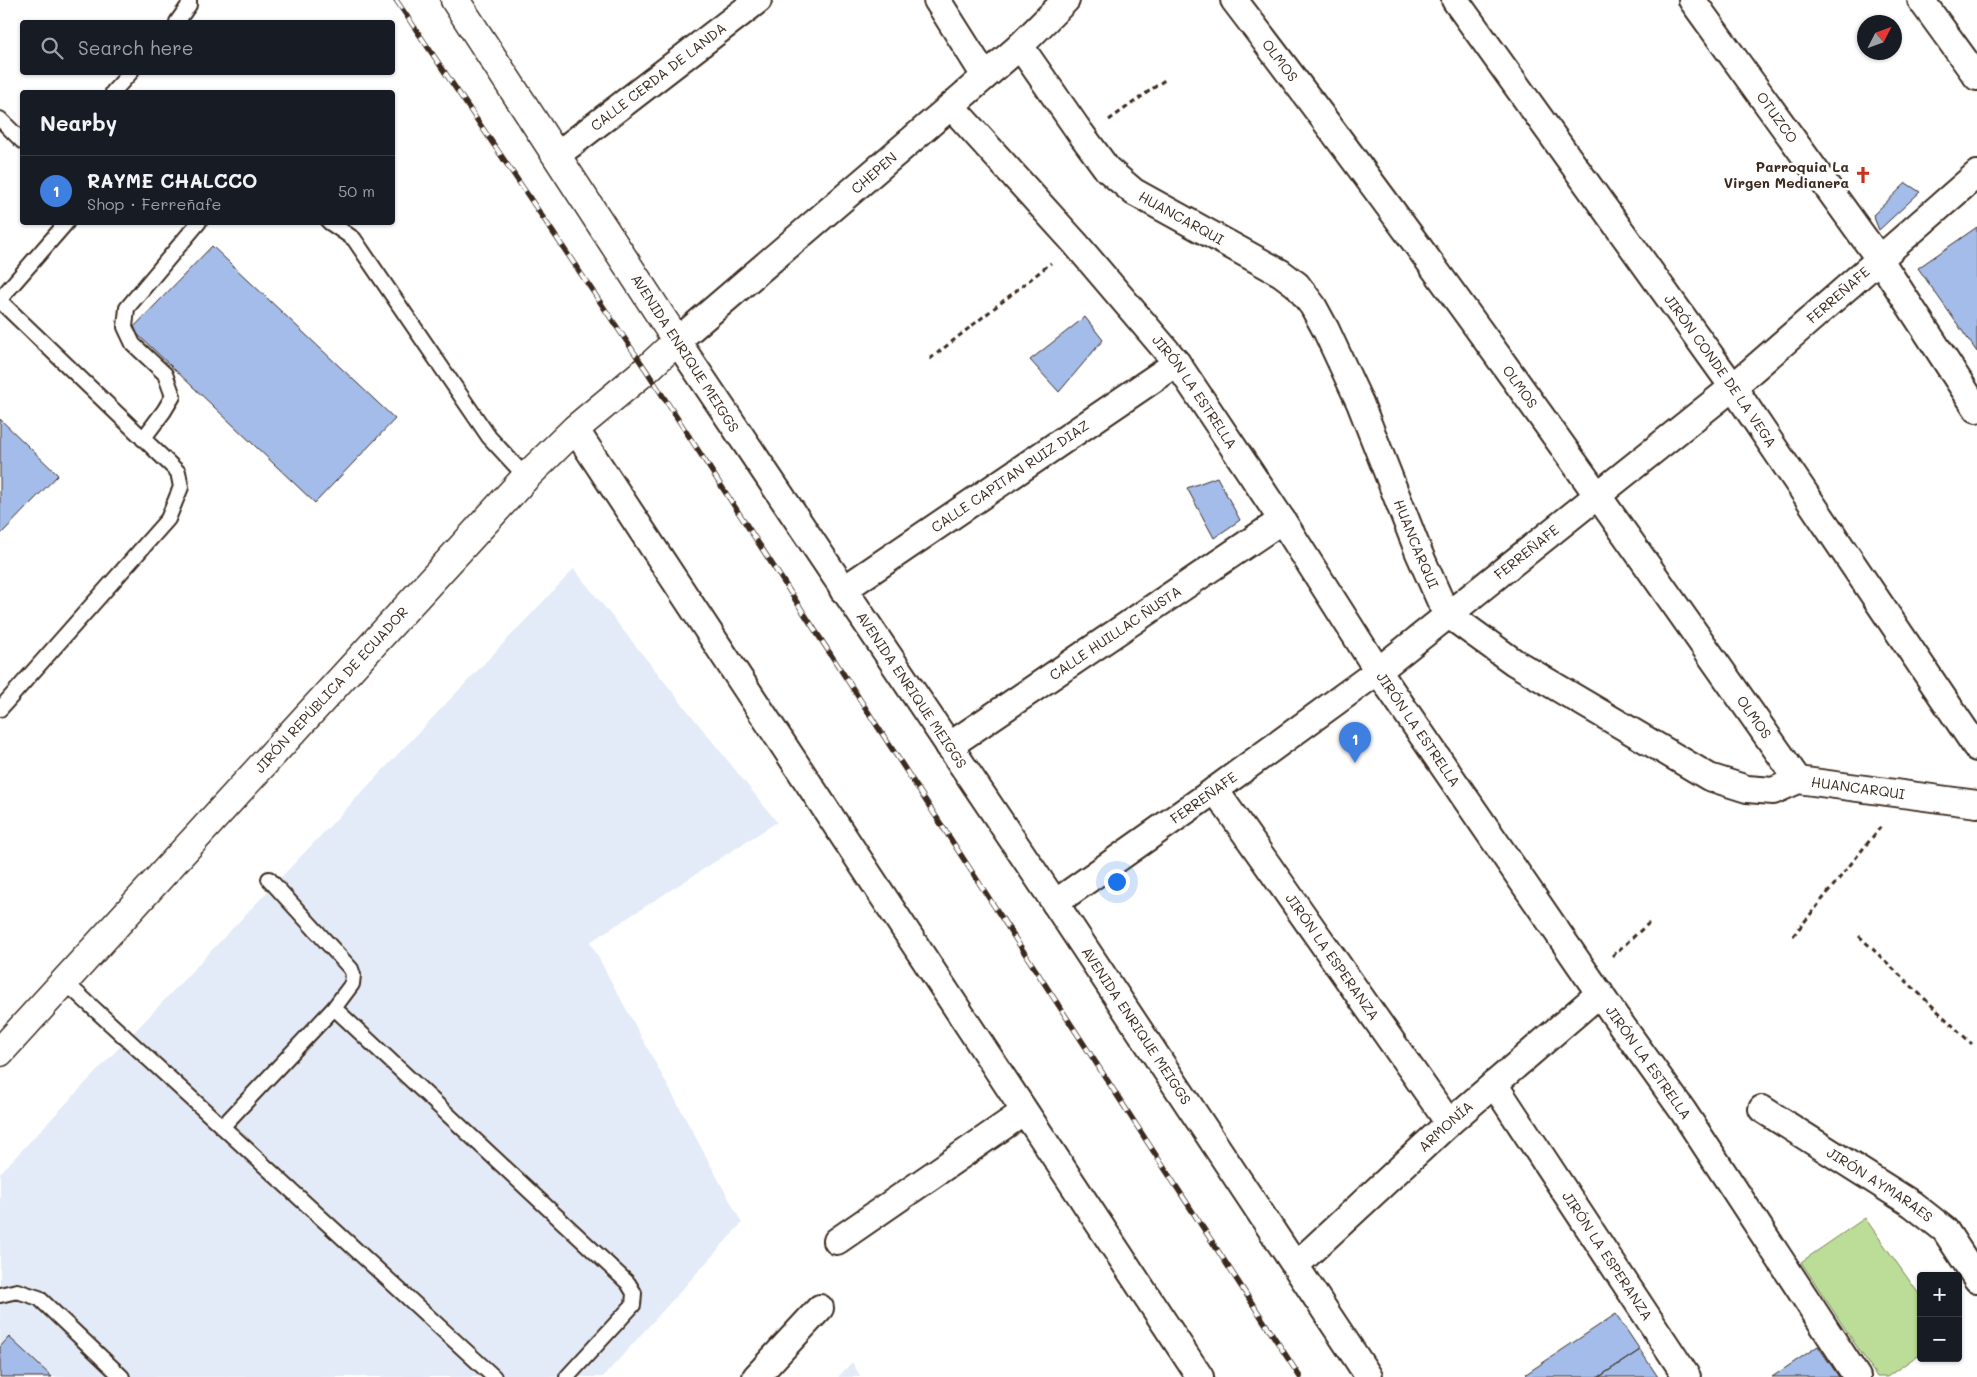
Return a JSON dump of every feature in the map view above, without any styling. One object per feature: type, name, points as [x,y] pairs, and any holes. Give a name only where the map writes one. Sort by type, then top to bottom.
[{"type":"street","name":"AVENIDA ENRIQUE MEIGGS","points":[[455,0],[677,341],[1055,903],[1369,1377]]},
{"type":"street","name":"CALLE CERDA DE LANDA","points":[[557,155],[758,0]]},
{"type":"street","points":[[936,0],[985,76]]},
{"type":"street","name":"CHEPEN","points":[[677,341],[952,106],[1020,46],[1066,0]]},
{"type":"street","name":"OLMOS","points":[[1234,0],[1424,253],[1598,495],[1798,780]]},
{"type":"street","name":"JIRÓN CONDE DE LA VEGA","points":[[1455,0],[1732,387],[1977,748]]},
{"type":"street","name":"OTUZCO","points":[[1692,0],[1880,260],[1977,409]]},
{"type":"street","points":[[1921,0],[1977,77]]},
{"type":"street","name":"HUANCARQUI","points":[[1020,46],[1107,169],[1134,192],[1281,273],[1298,285],[1313,306],[1326,330],[1360,403],[1446,616],[1456,620],[1514,662],[1709,777],[1747,789],[1773,791],[1798,780],[1977,804]]},
{"type":"street","name":"JIRÓN LA ESTRELLA","points":[[952,106],[1075,243],[1177,363],[1282,520],[1378,671],[1594,985],[1688,1117],[1857,1377]]},
{"type":"street","name":"FERREÑAFE","points":[[1055,903],[1215,790],[1378,671],[1732,387],[1977,174]]},
{"type":"street","name":"JIRÓN REPÚBLICA DE ECUADOR","points":[[0,1052],[526,477],[575,429],[646,370],[677,341]]},
{"type":"street","name":"CALLE CAPITAN RUIZ DIAZ","points":[[843,590],[1177,363]]},
{"type":"street","points":[[575,429],[1200,1377]]},
{"type":"street","name":"CALLE HUILLAC ÑUSTA","points":[[950,746],[1282,520]]},
{"type":"street","name":"JIRÓN LA ESPERANZA","points":[[1215,790],[1449,1124]]},
{"type":"street","name":"ARMONÍA","points":[[1296,1265],[1494,1084],[1594,985]]},
{"type":"street","name":"JIRÓN LA ESPERANZA","points":[[1494,1084],[1687,1377]]},
{"type":"street","name":"JIRÓN AYMARAES","points":[[1762,1109],[1912,1204],[1945,1230],[1977,1279]]},
{"type":"street","points":[[837,1241],[1024,1112]]},
{"type":"street","points":[[756,1377],[820,1308]]},
{"type":"lane","points":[[178,20],[189,6],[188,0]]},
{"type":"lane","points":[[115,90],[128,75]]},
{"type":"lane","points":[[0,119],[20,139]]},
{"type":"lane","points":[[0,709],[168,519],[181,487],[178,472],[0,300],[64,225]]},
{"type":"lane","points":[[143,439],[173,396],[165,374],[134,344],[125,327],[127,308],[196,225]]},
{"type":"lane","points":[[333,225],[354,239],[489,437],[526,477]]},
{"type":"lane","points":[[222,1127],[334,1008],[352,984],[353,975],[351,969],[269,879]]},
{"type":"lane","points":[[64,981],[494,1377]]},
{"type":"lane","points":[[334,1008],[628,1284],[634,1293],[632,1305],[567,1377]]},
{"type":"lane","points":[[0,1295],[17,1291],[39,1298],[122,1377]]},
{"type":"path","points":[[1084,138],[1166,79]]},
{"type":"path","points":[[930,359],[1075,243]]},
{"type":"path","points":[[1793,936],[1876,835],[1903,793]]},
{"type":"path","points":[[1594,985],[1649,923]]},
{"type":"path","points":[[1860,936],[1972,1044]]},
{"type":"shaded area","points":[[574,569],[777,822],[590,942],[742,1223],[603,1377],[0,1377],[0,1173]]},
{"type":"shaded area","points":[[852,1362],[861,1377],[838,1377]]},
{"type":"green space","points":[[1865,1218],[1917,1291],[1917,1356],[1887,1377],[1877,1377],[1801,1262]]},
{"type":"building","points":[[1906,183],[1920,192],[1879,230],[1873,215]]},
{"type":"building","points":[[1977,227],[1977,352],[1918,268]]},
{"type":"building","points":[[212,246],[395,419],[315,503],[132,329]]},
{"type":"building","points":[[1085,317],[1103,340],[1059,392],[1030,360]]},
{"type":"building","points":[[0,419],[58,475],[0,535]]},
{"type":"building","points":[[1217,477],[1240,520],[1214,538],[1187,488]]},
{"type":"building","points":[[1616,1314],[1640,1350],[1599,1377],[1529,1377],[1526,1374]]},
{"type":"building","points":[[9,1337],[52,1377],[0,1377],[0,1347]]},
{"type":"building","points":[[1818,1346],[1839,1377],[1772,1377]]},
{"type":"building","points":[[1640,1350],[1658,1377],[1599,1377]]},
{"type":"railway","points":[[396,0],[646,370],[1300,1377]]},
{"type":"place","name":"Parroquia La Virgen Medianera","points":[[1863,175]]},
{"type":"place","name":"RAYME CHALCCO","points":[[1355,763]]}]
